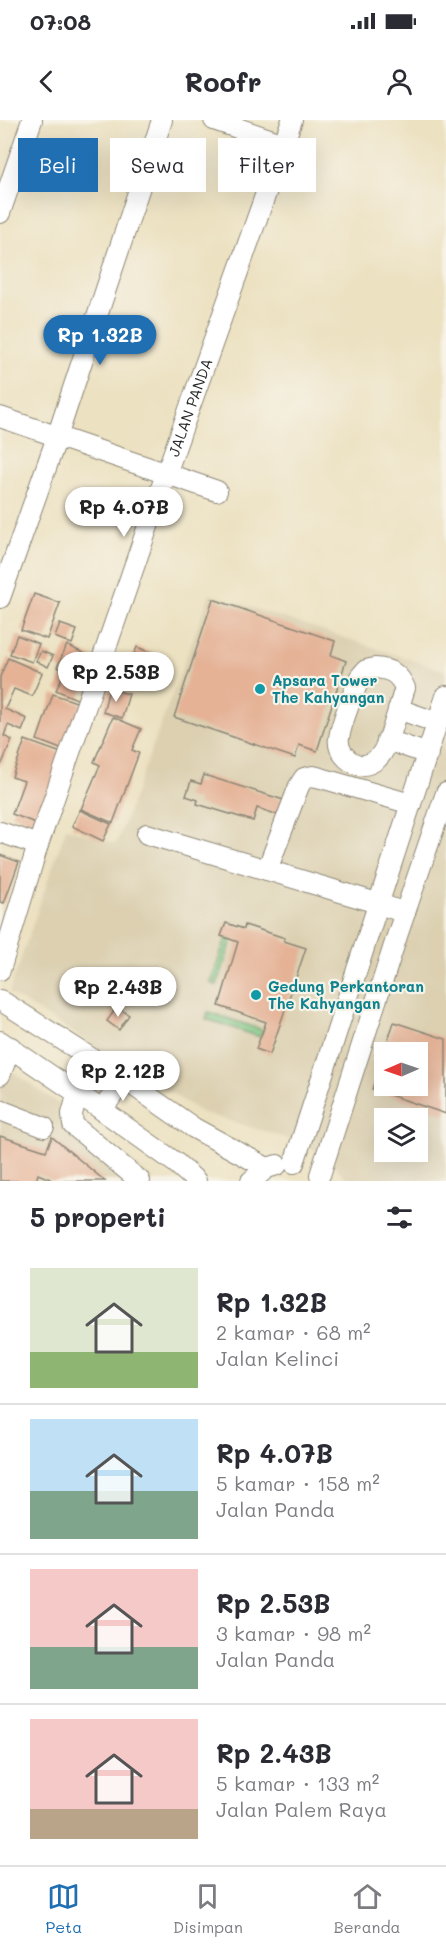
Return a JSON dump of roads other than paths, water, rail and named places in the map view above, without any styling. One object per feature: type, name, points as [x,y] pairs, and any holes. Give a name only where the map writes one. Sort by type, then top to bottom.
[{"type":"street","points":[[0,213],[32,120]]},
{"type":"street","points":[[0,598],[57,437],[162,120]]},
{"type":"street","points":[[214,120],[266,138]]},
{"type":"street","name":"JALAN PANDA","points":[[286,138],[292,120]]},
{"type":"street","name":"JALAN PANDA","points":[[0,970],[38,845],[166,474],[267,192]]},
{"type":"street","points":[[0,417],[216,491]]},
{"type":"street","points":[[386,669],[401,678],[405,688],[387,740],[383,752],[375,761],[366,765],[348,760],[338,740],[360,677],[366,670],[386,669]]},
{"type":"street","points":[[294,1163],[446,696]]},
{"type":"street","points":[[398,710],[438,723]]},
{"type":"street","points":[[387,740],[428,754]]},
{"type":"street","points":[[267,870],[303,778],[313,776],[411,804]]},
{"type":"street","points":[[251,1181],[267,1168],[294,1163],[308,1167],[323,1178],[405,913],[446,793]]},
{"type":"street","points":[[0,832],[38,845]]},
{"type":"street","points":[[147,834],[405,913]]},
{"type":"street","points":[[0,1000],[124,1079],[194,1128],[267,1168]]},
{"type":"street","points":[[0,1075],[6,1044],[78,1092],[176,1163],[196,1181]]},
{"type":"street","points":[[102,1110],[124,1079]]},
{"type":"street","points":[[78,1092],[72,1114],[73,1125],[140,1181]]},
{"type":"street","points":[[0,1110],[44,1127]]},
{"type":"place","name":"Apsara Tower The Kahyangan","points":[[260,689]]},
{"type":"place","name":"Gedung Perkantoran The Kahyangan","points":[[256,995]]}]
